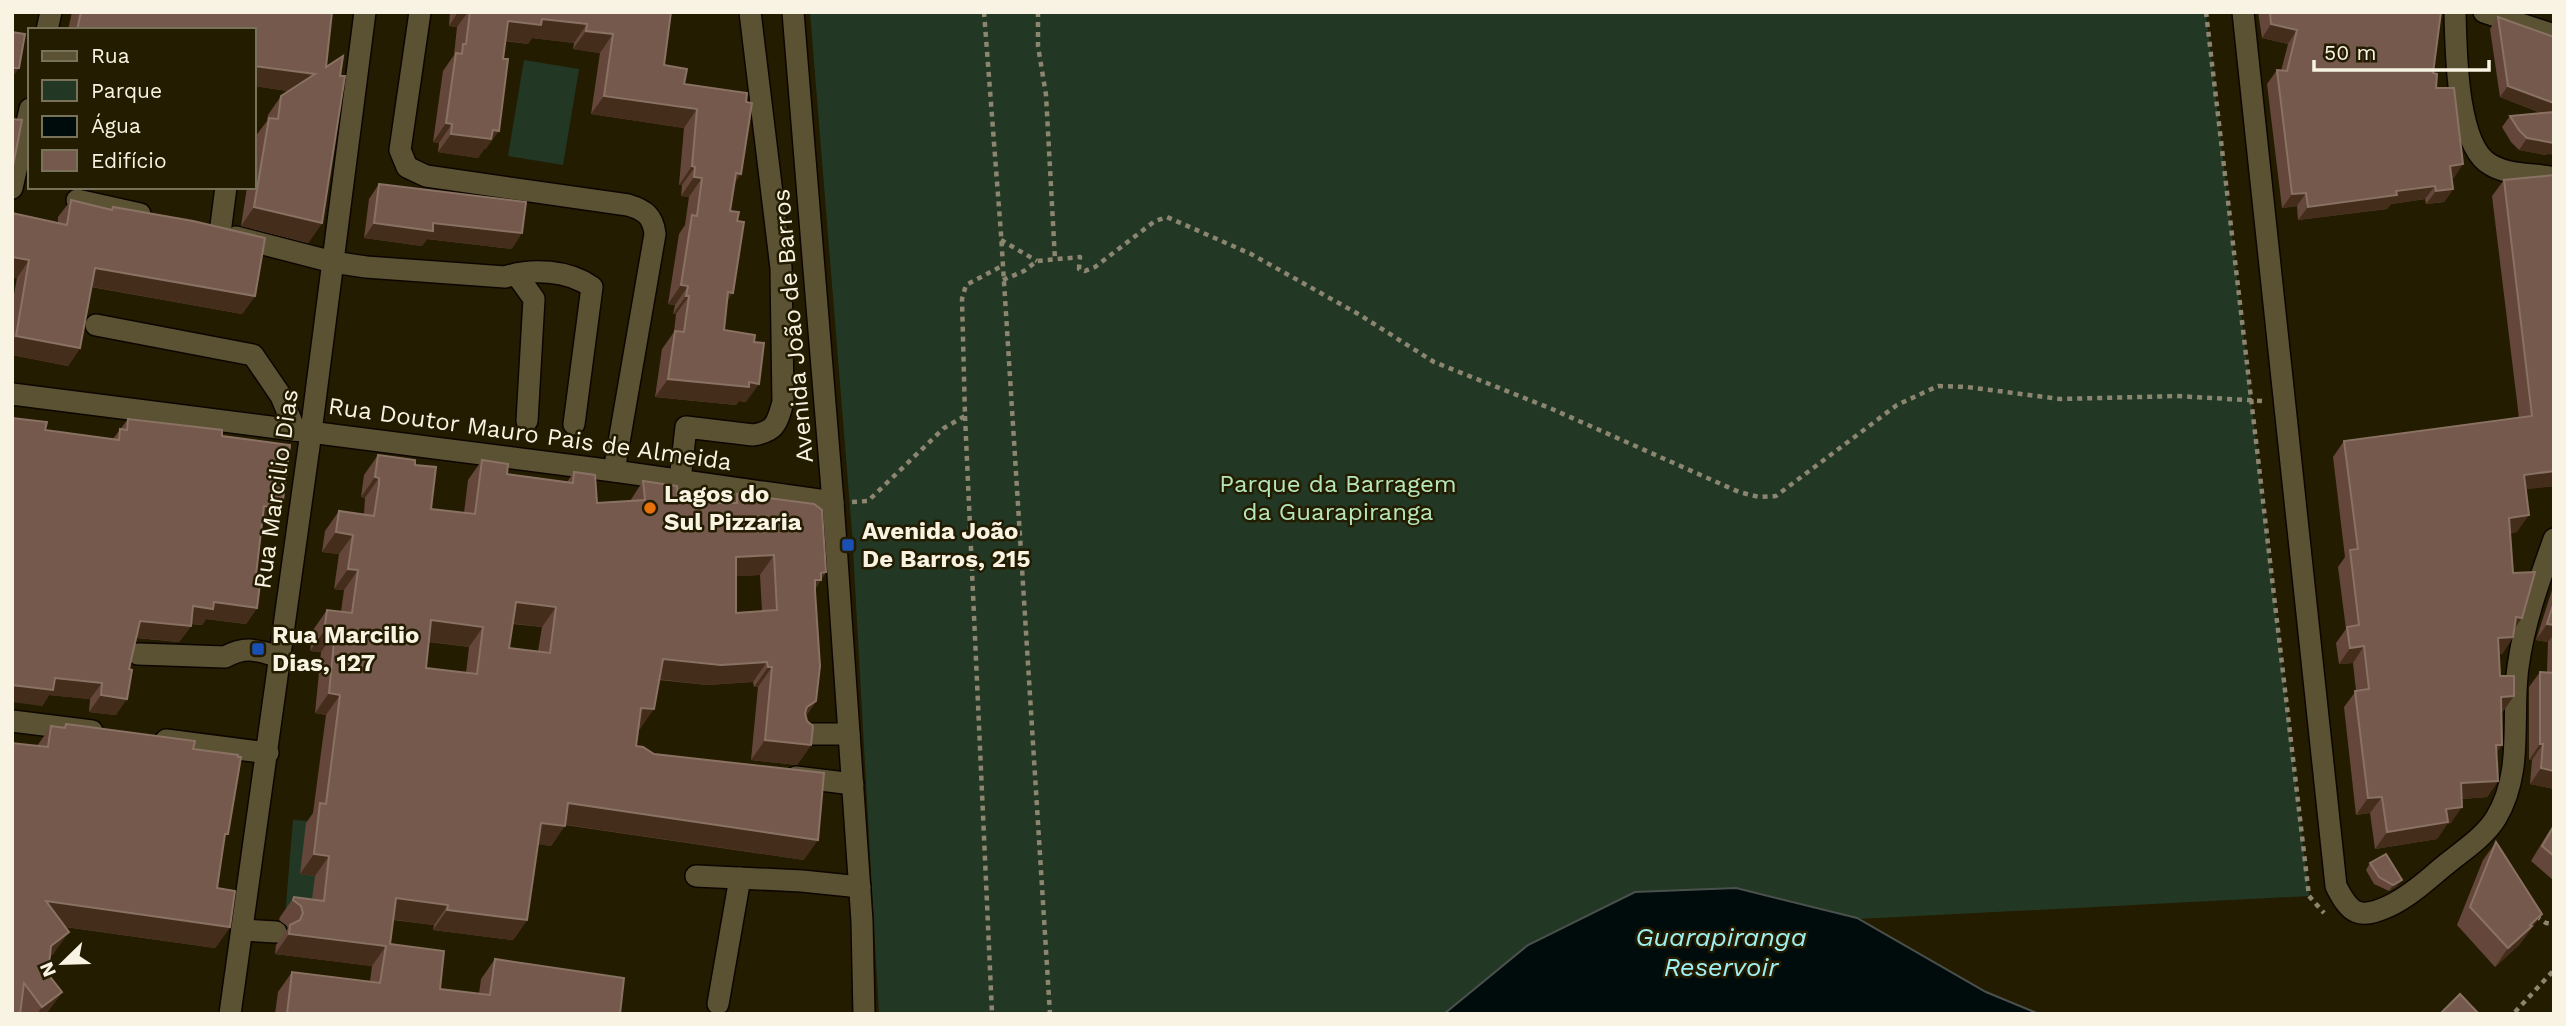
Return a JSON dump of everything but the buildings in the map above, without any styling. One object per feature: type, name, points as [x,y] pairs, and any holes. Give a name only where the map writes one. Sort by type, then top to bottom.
[{"type":"street","name":"Rua Marcilio Dias","points":[[230,1014],[281,657],[303,431],[333,262],[365,12]]},
{"type":"street","points":[[420,12],[400,150],[407,167],[426,176],[628,205],[642,209],[650,217],[655,234],[615,466]]},
{"type":"street","points":[[680,475],[686,427],[752,435],[764,433],[776,423],[783,402],[781,268],[750,12]]},
{"type":"street","name":"Avenida João de Barros","points":[[793,12],[853,783],[864,1014]]},
{"type":"street","points":[[2243,12],[2336,886],[2349,908],[2361,915],[2371,914],[2401,898],[2475,841],[2495,820],[2514,764],[2517,671],[2523,628],[2554,539]]},
{"type":"street","points":[[2455,12],[2461,96],[2471,144],[2479,157],[2497,168],[2554,178]]},
{"type":"street","points":[[2484,12],[2554,35]]},
{"type":"street","points":[[12,188],[28,118]]},
{"type":"street","points":[[220,233],[226,189]]},
{"type":"street","points":[[77,200],[155,218]]},
{"type":"street","points":[[194,227],[333,262],[366,267],[505,277],[542,271],[581,279],[592,287],[574,424]]},
{"type":"street","points":[[516,274],[534,299],[527,421]]},
{"type":"street","points":[[96,325],[253,355],[303,431]]},
{"type":"street","name":"Rua Doutor Mauro Pais de Almeida","points":[[12,394],[303,431],[615,466],[833,502]]},
{"type":"street","points":[[138,654],[225,657],[237,650],[254,650],[281,657]]},
{"type":"street","points":[[12,721],[107,733]]},
{"type":"street","points":[[804,734],[849,734]]},
{"type":"street","points":[[147,738],[268,753]]},
{"type":"street","points":[[773,775],[853,783]]},
{"type":"street","points":[[696,876],[802,881],[860,887]]},
{"type":"street","points":[[718,1004],[740,878]]},
{"type":"street","points":[[242,930],[276,932]]},
{"type":"path","points":[[984,12],[1050,1014]]},
{"type":"path","points":[[1038,12],[1038,46],[1046,95],[1055,260]]},
{"type":"path","points":[[1001,240],[1037,261],[1080,257],[1079,269],[1084,271],[1095,267],[1155,221],[1167,217],[1178,220],[1251,254],[1360,315],[1434,362],[1552,409],[1739,492],[1759,497],[1776,496],[1897,405],[1938,386],[2060,399],[2176,396],[2284,402]]},
{"type":"path","points":[[1003,280],[1024,271],[1037,261]]},
{"type":"path","points":[[992,1014],[962,299],[966,285],[1002,266]]},
{"type":"path","points":[[833,502],[868,501],[944,428],[965,416]]},
{"type":"path","points":[[2515,1012],[2554,970]]},
{"type":"green space","name":"Parque da Barragem da Guarapiranga","points":[[810,12],[2206,12],[2309,896],[1858,919],[1986,992],[2039,1014],[879,1014],[852,532]]},
{"type":"green space","points":[[524,60],[579,69],[563,165],[508,156]]},
{"type":"green space","points":[[293,820],[322,822],[328,956],[282,953]]},
{"type":"water","name":"Guarapiranga Reservoir","points":[[1736,888],[1857,918],[1986,992],[2039,1014],[1444,1014],[1528,945],[1635,892]]},
{"type":"place","name":"Lagos do Sul Pizzaria","points":[[650,508]]},
{"type":"place","name":"Avenida João De Barros, 215","points":[[848,545]]},
{"type":"place","name":"Rua Marcilio Dias, 127","points":[[258,649]]}]
